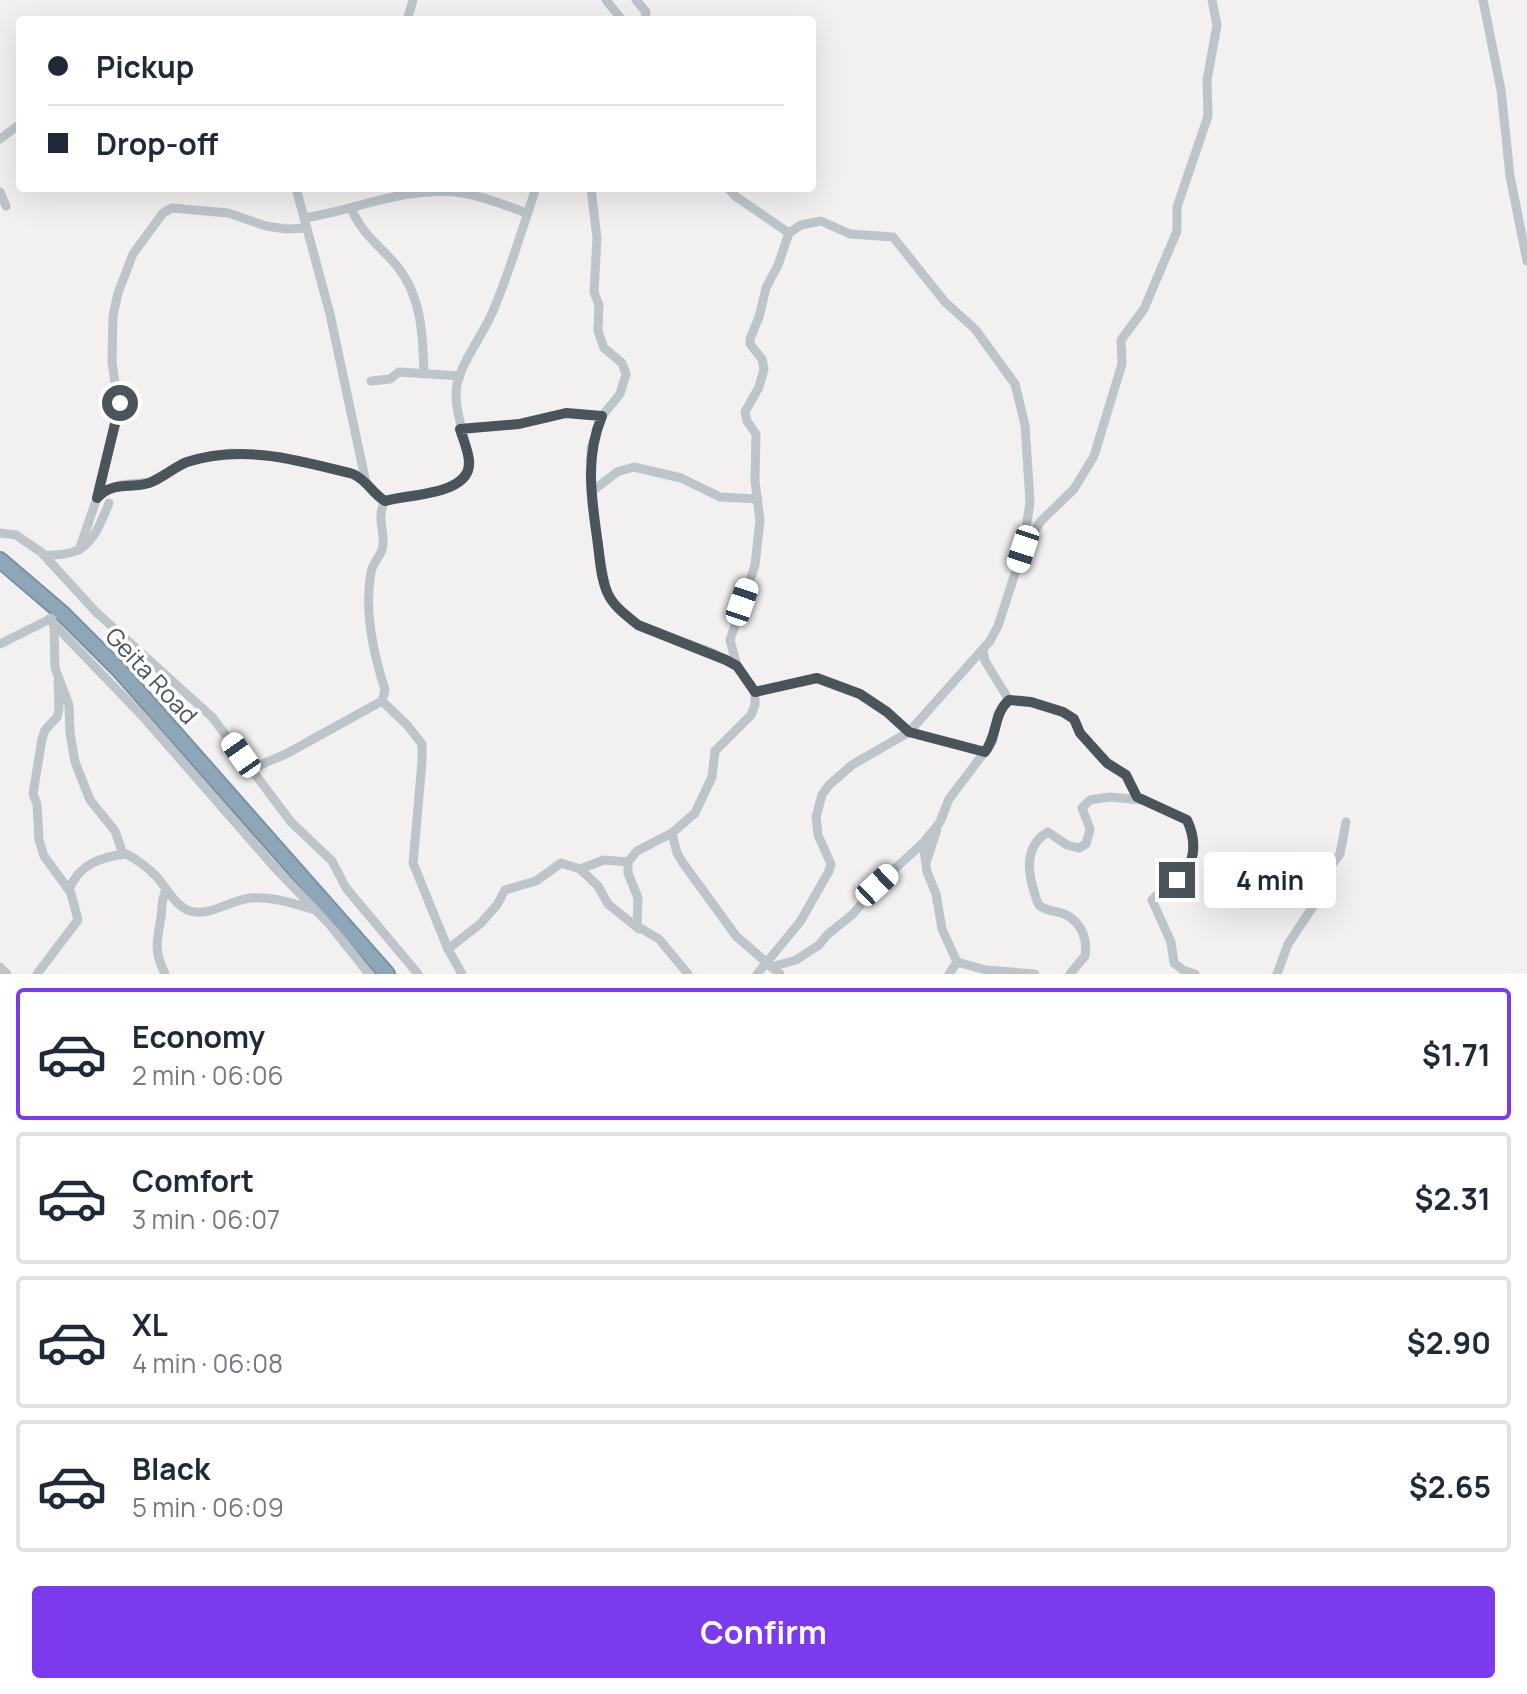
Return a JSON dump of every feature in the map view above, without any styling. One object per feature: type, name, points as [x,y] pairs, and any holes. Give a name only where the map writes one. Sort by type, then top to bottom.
[{"type":"highway","name":"Geita Road","points":[[0,560],[55,619],[121,672],[387,974]]},
{"type":"street","points":[[606,0],[619,16]]},
{"type":"street","points":[[1023,549],[1041,521],[1074,489],[1094,456],[1122,364],[1121,340],[1144,309],[1177,231],[1177,207],[1208,116],[1207,80],[1217,25],[1212,0]]},
{"type":"street","points":[[1483,0],[1501,90],[1510,176],[1527,261]]},
{"type":"street","points":[[0,192],[6,206]]},
{"type":"street","points":[[297,192],[330,314],[366,483]]},
{"type":"street","points":[[79,550],[97,498],[119,411],[112,362],[115,304],[133,254],[163,213],[172,208],[228,213],[266,226],[305,223],[385,197],[431,192]]},
{"type":"street","points":[[447,192],[482,197],[527,213]]},
{"type":"street","points":[[97,498],[111,487],[150,482],[184,463],[232,453],[281,457],[353,474],[385,501],[429,494],[460,481],[466,475],[469,462],[456,404],[460,376],[492,314],[535,192]]},
{"type":"street","points":[[591,192],[597,238],[594,292],[599,305],[598,331],[604,348],[622,363],[626,374],[620,394],[602,416],[591,449],[591,492],[606,591],[616,606],[638,625],[713,653],[737,666]]},
{"type":"street","points":[[732,192],[789,233]]},
{"type":"street","points":[[351,208],[360,228],[395,263],[411,292],[421,318],[424,374]]},
{"type":"street","points":[[639,929],[638,898],[628,873],[628,862],[644,847],[672,833],[695,813],[712,777],[715,751],[751,715],[755,692],[737,666],[730,640],[755,565],[760,521],[755,481],[756,434],[745,412],[759,387],[764,369],[762,359],[750,344],[750,339],[766,288],[789,233],[801,225],[821,221],[850,234],[893,237],[945,302],[975,329],[1015,384],[1021,401],[1030,502],[1023,549],[998,626],[983,651],[909,732],[852,765],[822,795],[816,817],[818,835],[831,864],[829,871],[800,922],[769,965],[757,974]]},
{"type":"street","points":[[371,381],[390,379],[399,372],[460,376]]},
{"type":"street","points":[[460,429],[519,424],[566,413],[602,416]]},
{"type":"street","points":[[591,492],[617,472],[634,467],[681,478],[720,497],[758,499]]},
{"type":"street","points":[[251,769],[286,754],[382,701],[385,690],[368,615],[372,568],[382,548],[380,522],[385,501]]},
{"type":"street","points":[[44,555],[67,555],[79,550],[93,536],[109,503]]},
{"type":"street","points":[[0,533],[16,535],[44,555],[96,612],[212,717],[291,822],[332,861],[346,888],[418,974]]},
{"type":"street","points":[[0,644],[55,619]]},
{"type":"street","points":[[37,974],[76,925],[77,910],[69,889],[44,856],[39,840],[38,808],[33,794],[42,739],[59,709],[54,660],[55,619]]},
{"type":"street","points":[[55,619],[284,878],[317,910],[369,974]]},
{"type":"street","points":[[983,651],[985,661],[1009,700],[1052,707],[1074,719],[1080,733],[1103,759],[1126,775],[1134,793],[1141,800]]},
{"type":"street","points":[[755,692],[817,678],[860,694],[909,732],[985,752]]},
{"type":"street","points":[[58,681],[69,705],[70,733],[79,773],[90,800],[115,831],[123,854]]},
{"type":"street","points":[[926,863],[949,799],[993,741],[998,714],[1009,700]]},
{"type":"street","points":[[382,701],[422,744],[413,863],[448,949],[462,974]]},
{"type":"street","points":[[1070,974],[1085,956],[1085,938],[1073,920],[1043,908],[1038,902],[1028,866],[1031,852],[1041,836],[1048,832],[1067,845],[1079,848],[1086,844],[1090,829],[1082,808],[1090,800],[1110,797],[1141,800],[1179,814],[1189,825],[1193,850],[1186,874],[1152,900],[1171,942],[1174,963],[1195,974]]},
{"type":"street","points":[[1277,974],[1288,944],[1314,905],[1323,876],[1340,854],[1346,822]]},
{"type":"street","points":[[769,965],[796,960],[819,945],[938,826]]},
{"type":"street","points":[[672,833],[683,863],[736,936],[780,974]]},
{"type":"street","points":[[923,843],[942,929],[957,962]]},
{"type":"street","points":[[69,889],[76,875],[87,864],[123,854],[150,871],[180,905],[191,911],[207,911],[240,900],[267,897],[317,910]]},
{"type":"street","points":[[580,869],[604,860],[628,862]]},
{"type":"street","points":[[448,949],[480,924],[497,905],[505,890],[536,881],[561,863],[568,863],[580,869],[598,886],[608,904],[639,929],[659,939],[688,974]]},
{"type":"street","points":[[165,974],[155,943],[161,902],[166,890]]},
{"type":"street","points":[[949,974],[957,962]]},
{"type":"street","points":[[957,962],[986,970],[1035,974]]},
{"type":"street","points":[[0,967],[7,974]]},
{"type":"route","points":[[120,403],[97,498],[111,487],[144,484],[184,463],[232,453],[281,457],[353,474],[385,501],[429,494],[460,481],[466,475],[469,462],[460,429],[519,424],[566,413],[602,416],[591,449],[590,478],[601,568],[610,598],[638,625],[713,653],[737,666],[755,692],[817,678],[860,694],[909,732],[985,752],[993,741],[998,714],[1009,700],[1031,702],[1063,712],[1074,719],[1080,733],[1107,763],[1126,775],[1137,797],[1187,820],[1193,850],[1186,874],[1177,880]]}]
